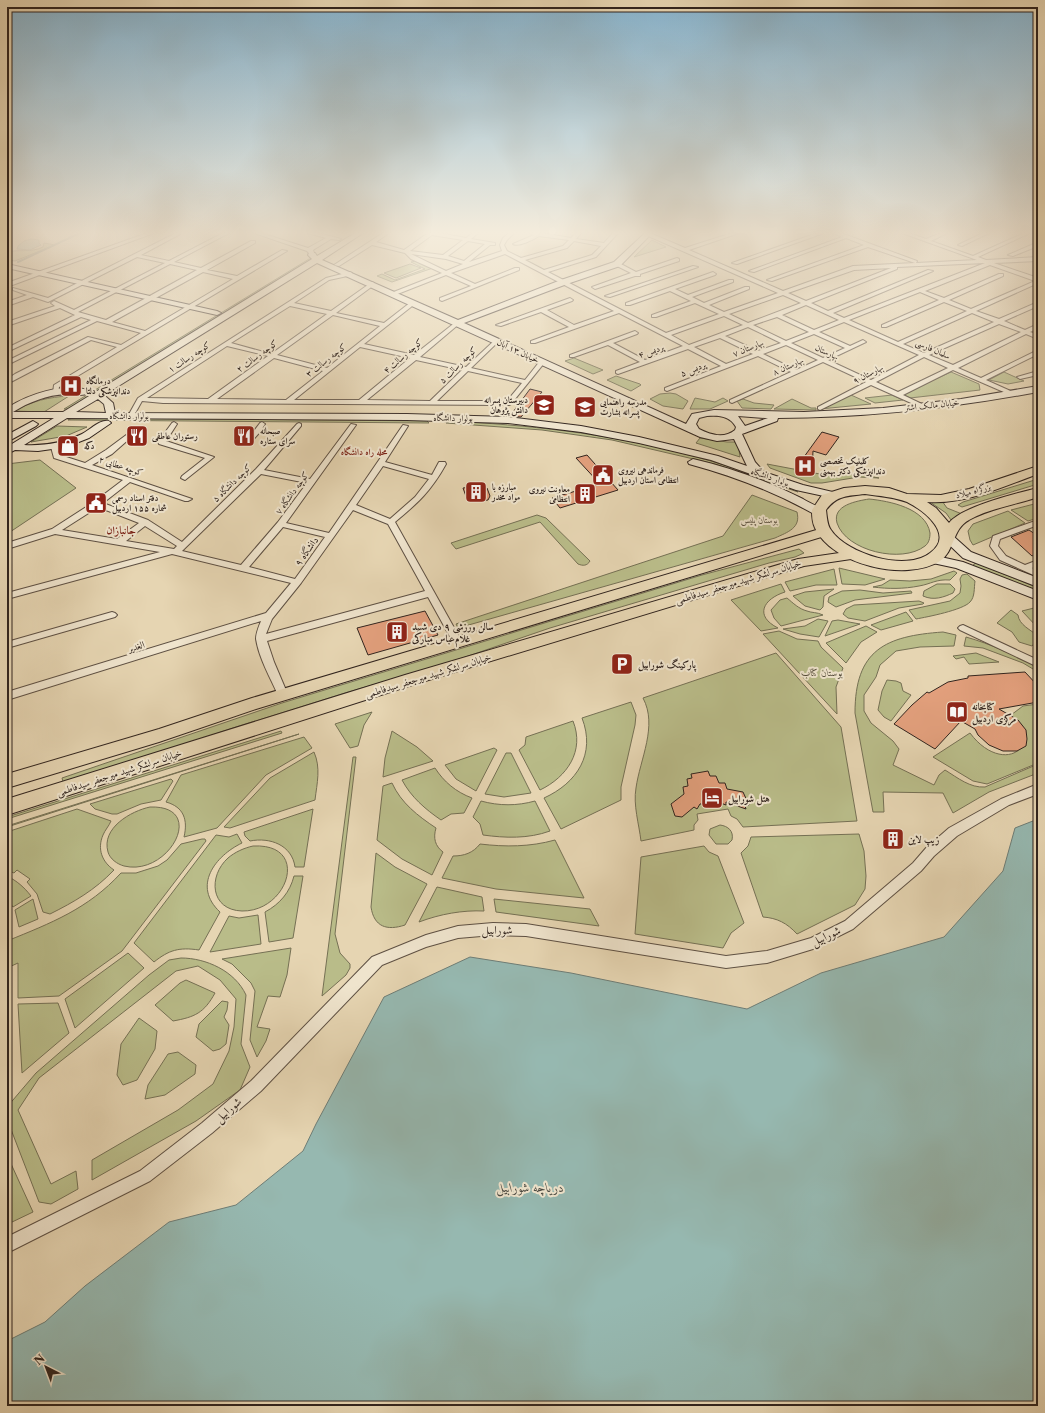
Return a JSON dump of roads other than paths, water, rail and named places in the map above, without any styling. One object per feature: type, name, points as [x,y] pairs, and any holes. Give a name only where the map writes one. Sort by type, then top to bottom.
[{"type":"highway","name":"بزرگراه میلاد","points":[[905,496],[941,499],[972,493],[1038,470]]},
{"type":"highway","points":[[866,489],[886,491],[905,496],[922,504],[935,515],[944,526],[948,538],[944,550],[932,559],[916,564],[895,565],[873,562],[853,554],[835,544],[824,532],[819,522],[818,512],[821,505],[833,495],[848,490],[866,489]]},
{"type":"highway","name":"بزرگراه میلاد","points":[[948,538],[962,518],[1038,492]]},
{"type":"highway","points":[[954,496],[950,501],[951,506],[962,511],[977,512]]},
{"type":"main road","points":[[155,299],[217,313]]},
{"type":"main road","points":[[137,361],[241,299]]},
{"type":"main road","points":[[9,446],[91,392],[242,299]]},
{"type":"main road","name":"خیابان ۱۳ آبان","points":[[404,299],[696,432],[718,438],[732,437],[739,432]]},
{"type":"main road","points":[[457,323],[520,299]]},
{"type":"main road","name":"خیابان مالک اشتر","points":[[717,412],[751,415],[922,406],[1013,394],[1038,389]]},
{"type":"main road","points":[[7,422],[36,422],[64,416],[91,392]]},
{"type":"main road","points":[[7,412],[25,402],[56,393],[91,392],[109,402],[112,408],[108,419],[85,437],[55,447],[39,449],[9,446]]},
{"type":"main road","name":"خیابان ۱۳ آبان","points":[[648,410],[671,414],[701,414],[717,412]]},
{"type":"main road","points":[[717,412],[736,419],[741,427],[739,432],[750,463],[761,474]]},
{"type":"main road","name":"خیابان مالک اشتر","points":[[739,432],[766,421],[815,419],[822,412]]},
{"type":"main road","points":[[671,448],[688,444],[696,432],[691,424],[692,420],[701,414]]},
{"type":"main road","points":[[7,415],[50,419]]},
{"type":"main road","name":"بولوار دانشگاه","points":[[64,416],[174,424],[405,426],[433,422],[470,427],[526,431],[634,448],[708,466],[791,496],[818,512]]},
{"type":"main road","name":"بولوار دانشگاه","points":[[50,419],[108,419],[131,416],[433,422],[508,420],[544,424],[632,438],[714,458],[800,488],[833,495]]},
{"type":"main road","points":[[9,446],[36,422]]},
{"type":"main road","points":[[791,496],[801,494],[800,488]]},
{"type":"main road","points":[[7,781],[40,772],[283,695],[824,532]]},
{"type":"main road","points":[[948,538],[963,560],[1038,596]]},
{"type":"main road","points":[[786,543],[799,544],[812,549],[812,555],[803,562]]},
{"type":"main road","name":"خیابان سرلشکر شهید میرجعفر سیدفاطمی","points":[[7,808],[413,679],[803,562],[853,554]]},
{"type":"main road","points":[[932,559],[963,560],[1038,583]]},
{"type":"main road","points":[[38,798],[40,772]]},
{"type":"street","points":[[7,304],[21,299]]},
{"type":"street","points":[[43,299],[77,313],[146,333]]},
{"type":"street","points":[[7,324],[54,303],[60,299]]},
{"type":"street","points":[[7,350],[101,299]]},
{"type":"street","points":[[107,322],[149,299]]},
{"type":"street","points":[[56,393],[56,386],[202,299]]},
{"type":"street","name":"کوچه رسالت ۱","points":[[140,399],[298,299]]},
{"type":"street","name":"کوچه رسالت ۲","points":[[210,401],[351,299]]},
{"type":"street","points":[[596,299],[726,366]]},
{"type":"street","points":[[628,304],[642,299]]},
{"type":"street","name":"بهارستان","points":[[691,299],[922,406]]},
{"type":"street","points":[[704,305],[719,299]]},
{"type":"street","points":[[666,336],[766,299]]},
{"type":"street","name":"سلمان فارسی","points":[[795,299],[1013,394]]},
{"type":"street","name":"پردیس ۴","points":[[618,372],[721,336],[819,299]]},
{"type":"street","points":[[828,313],[862,299]]},
{"type":"street","name":"بهارستان ۷","points":[[726,366],[813,331],[900,299]]},
{"type":"street","points":[[898,344],[997,299]]},
{"type":"street","points":[[499,325],[570,300]]},
{"type":"street","points":[[884,326],[944,300],[1038,337]]},
{"type":"street","points":[[654,316],[695,301]]},
{"type":"street","name":"کوچه رسالت ۳","points":[[288,401],[413,303]]},
{"type":"street","points":[[290,304],[385,325]]},
{"type":"street","name":"بهارستان ۹","points":[[822,412],[871,383],[924,355],[1038,304]]},
{"type":"street","points":[[542,310],[573,327]]},
{"type":"street","points":[[533,342],[619,311]]},
{"type":"street","points":[[777,315],[850,348]]},
{"type":"street","points":[[7,363],[96,319]]},
{"type":"street","name":"کوچه رسالت ۴","points":[[361,402],[457,323]]},
{"type":"street","points":[[898,395],[1038,326]]},
{"type":"street","points":[[572,356],[635,333]]},
{"type":"street","points":[[721,336],[796,372]]},
{"type":"street","points":[[7,382],[17,375],[90,338],[122,347]]},
{"type":"street","name":"کوچه رسالت ۵","points":[[432,402],[496,341]]},
{"type":"street","name":"بهارستان ۸","points":[[732,401],[863,342]]},
{"type":"street","points":[[609,343],[644,362]]},
{"type":"street","points":[[226,344],[328,370]]},
{"type":"street","points":[[359,345],[527,382]]},
{"type":"street","points":[[981,380],[1038,352]]},
{"type":"street","points":[[131,416],[140,399],[210,401],[509,403],[542,362]]},
{"type":"street","name":"پردیس ۵","points":[[667,389],[726,366]]},
{"type":"street","points":[[1020,378],[1038,373]]},
{"type":"street","points":[[174,424],[162,442],[210,457],[185,478]]},
{"type":"street","points":[[248,440],[258,432],[262,424]]},
{"type":"street","name":"کوچه دانشگاه ۵","points":[[174,552],[183,546],[259,471],[299,425]]},
{"type":"street","name":"کوچه دانشگاه ۷","points":[[243,569],[281,524],[353,425]]},
{"type":"street","name":"دانشگاه ۹","points":[[261,639],[262,629],[270,615],[297,582],[330,536],[381,464],[405,426]]},
{"type":"street","points":[[86,465],[110,452],[135,431]]},
{"type":"street","name":"کوچه عطایی ۲","points":[[55,447],[57,456],[188,499]]},
{"type":"street","points":[[381,464],[434,478]]},
{"type":"street","points":[[391,522],[418,499],[434,478],[442,464]]},
{"type":"street","points":[[259,471],[312,482]]},
{"type":"street","points":[[7,545],[55,531],[97,504],[129,480]]},
{"type":"street","points":[[97,504],[145,522],[183,546]]},
{"type":"street","points":[[351,506],[391,522],[457,642]]},
{"type":"street","points":[[119,542],[145,522]]},
{"type":"street","points":[[1038,522],[996,538],[994,546],[1003,558],[1038,574]]},
{"type":"street","points":[[281,524],[330,536]]},
{"type":"street","points":[[55,531],[174,552],[297,582]]},
{"type":"street","points":[[7,596],[174,552]]},
{"type":"street","points":[[1024,568],[1038,563]]},
{"type":"street","points":[[283,695],[261,639],[430,593]]},
{"type":"street","points":[[7,645],[112,615]]},
{"type":"street","name":"الغدیر","points":[[7,696],[270,615]]},
{"type":"street","points":[[964,628],[1038,664]]},
{"type":"street","name":"شورابیل","points":[[7,1245],[145,1176],[207,1128],[256,1086],[377,961],[426,941],[458,932],[493,929],[533,931],[726,962],[767,957],[813,943],[849,925],[918,867],[930,852],[953,832],[1005,802],[1038,789]]},
{"type":"water","name":"دریاچه شورابیل","points":[[1038,819],[1038,1406],[7,1406],[7,1341],[45,1322],[85,1286],[169,1222],[236,1205],[303,1151],[384,997],[470,957],[571,973],[747,1009],[821,973],[944,937],[1003,871],[1015,828]]},
{"type":"place","name":"درمانگاه دندانپزشکی دلتا","points":[[71,386]]},
{"type":"place","name":"دبیرستان پسرانه دانش پژوهان","points":[[544,405]]},
{"type":"place","name":"مدرسه راهنمایی پسرانه بشارت","points":[[585,407]]},
{"type":"place","name":"رستوران عاطفی","points":[[137,436]]},
{"type":"place","name":"صبحانه سرای ستاره","points":[[244,436]]},
{"type":"place","name":"دکه","points":[[68,446]]},
{"type":"place","name":"کلینیک تخصصی دندانپزشکی دکتر بهمنی","points":[[805,466]]},
{"type":"place","name":"فرماندهی نیروی انتظامی استان اردبیل","points":[[603,475]]},
{"type":"place","name":"مبارزه با مواد مخدر","points":[[476,492]]},
{"type":"place","name":"معاونت نیروی انتظامی","points":[[585,494]]},
{"type":"place","name":"دفتر اسناد رسمی شماره ۱۵۵ اردبیل","points":[[96,503]]},
{"type":"place","name":"سالن ورزشی ۹ دی شهید غلام‌عباس مبارکی","points":[[397,632]]},
{"type":"place","name":"پارکینگ شورابیل","points":[[622,664]]},
{"type":"place","name":"کتابخانه مرکزی اردبیل","points":[[957,712]]},
{"type":"place","name":"هتل شورابیل","points":[[712,798]]},
{"type":"place","name":"زیپ لاین","points":[[893,839]]},
{"type":"district","name":"محله راه دانشگاه","points":[[364,452]]},
{"type":"district","name":"جانبازان","points":[[121,530]]},
{"type":"park label","name":"بوستان پلیس","points":[[759,520]]},
{"type":"park label","name":"بوستان کتاب","points":[[822,672]]}]
